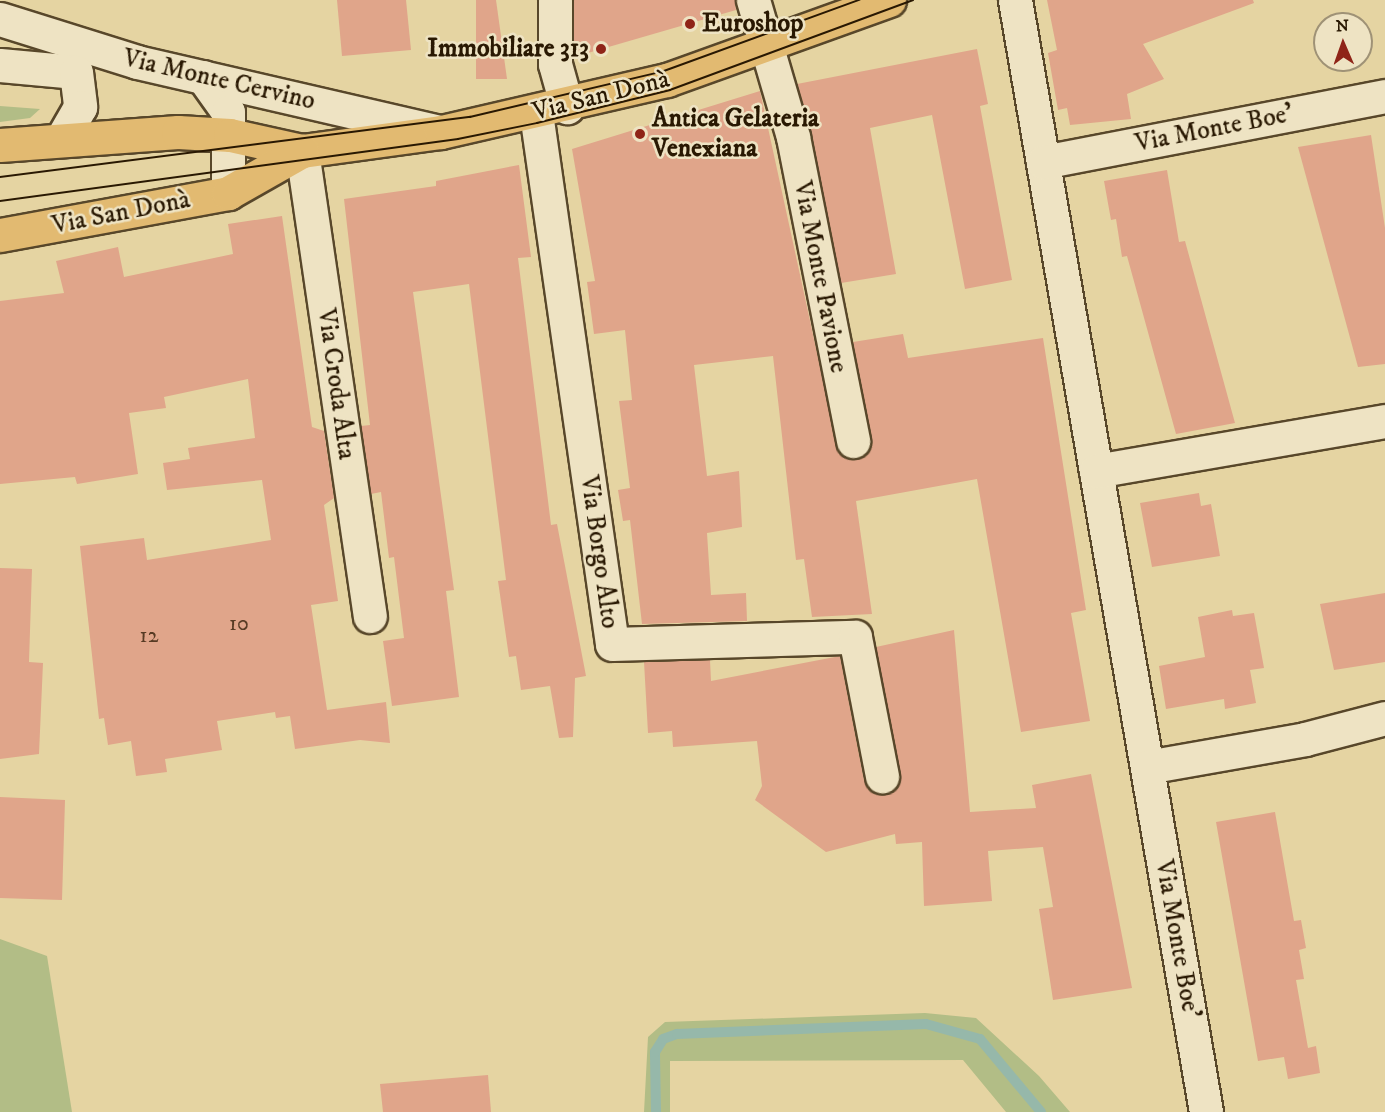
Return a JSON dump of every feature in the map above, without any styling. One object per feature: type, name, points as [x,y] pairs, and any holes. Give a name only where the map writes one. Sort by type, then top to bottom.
[{"type":"main road","name":"Via San Donà","points":[[0,145],[63,137],[156,132],[230,135],[302,151],[441,132],[551,110],[667,80],[889,0]]},
{"type":"main road","name":"Via San Donà","points":[[0,236],[228,194],[302,151]]},
{"type":"street","points":[[551,110],[555,64],[555,0]]},
{"type":"street","name":"Via Monte Pavione","points":[[753,0],[793,137],[853,441]]},
{"type":"street","name":"Via Monte Boe'","points":[[1015,0],[1206,1112]]},
{"type":"street","name":"Via Monte Cervino","points":[[0,19],[203,77],[441,132]]},
{"type":"street","points":[[0,65],[76,72],[80,106],[63,137]]},
{"type":"street","points":[[203,77],[224,103],[230,135],[228,194]]},
{"type":"street","name":"Via Monte Boe'","points":[[1042,162],[1385,96]]},
{"type":"street","name":"Via Borgo Alto","points":[[551,110],[612,644],[855,637],[882,776]]},
{"type":"street","name":"Via Croda Alta","points":[[302,151],[370,616]]},
{"type":"street","points":[[1096,471],[1385,421]]},
{"type":"street","points":[[1147,766],[1305,739],[1385,717]]},
{"type":"green space","points":[[0,106],[40,109],[30,118],[0,122]]},
{"type":"green space","points":[[0,939],[47,956],[72,1112],[0,1112]]},
{"type":"green space","points":[[925,1013],[976,1018],[1039,1076],[1070,1112],[1006,1112],[963,1060],[670,1061],[670,1112],[644,1112],[648,1037],[665,1022]]},
{"type":"building","points":[[337,0],[406,0],[411,50],[342,56]]},
{"type":"building","points":[[476,0],[496,0],[507,79],[476,79]]},
{"type":"building","points":[[574,0],[735,0],[736,10],[574,57]]},
{"type":"building","points":[[1047,0],[1253,0],[1254,3],[1143,44],[1164,79],[1127,94],[1131,119],[1070,125],[1067,108],[1058,110],[1048,53],[1057,50]]},
{"type":"building","points":[[977,49],[988,104],[980,106],[1012,280],[965,289],[932,115],[870,128],[896,274],[841,283],[797,84]]},
{"type":"building","points":[[760,91],[839,454],[857,459],[871,446],[853,342],[903,334],[908,358],[1043,338],[1086,610],[1071,613],[1090,721],[1021,732],[977,479],[856,501],[872,614],[812,617],[804,559],[796,560],[773,356],[694,365],[707,476],[739,471],[742,527],[707,533],[711,595],[746,593],[747,621],[642,624],[630,520],[623,521],[618,490],[630,488],[619,401],[632,400],[625,330],[594,334],[587,282],[595,281],[572,149]]},
{"type":"building","points":[[1371,135],[1385,228],[1385,364],[1358,367],[1298,147]]},
{"type":"building","points":[[519,165],[531,257],[518,258],[551,525],[557,524],[586,676],[575,678],[573,737],[559,738],[550,686],[521,690],[516,656],[509,657],[498,581],[506,580],[469,284],[413,292],[454,590],[446,591],[459,697],[392,706],[383,641],[404,638],[394,557],[389,558],[381,492],[371,494],[361,426],[370,425],[344,199],[436,186],[436,181]]},
{"type":"building","points":[[1167,170],[1179,242],[1185,241],[1235,423],[1176,434],[1127,256],[1122,257],[1116,219],[1111,220],[1104,181]]},
{"type":"building","points":[[282,216],[312,427],[324,431],[334,498],[324,505],[338,601],[311,605],[327,710],[386,702],[390,743],[360,740],[295,749],[290,716],[276,718],[275,712],[217,721],[222,750],[165,759],[167,772],[136,776],[131,741],[108,745],[104,718],[99,719],[80,546],[144,538],[147,560],[271,540],[262,480],[167,490],[163,463],[190,459],[188,448],[255,438],[248,379],[164,397],[166,408],[129,413],[138,474],[77,484],[75,477],[0,484],[0,301],[64,293],[56,261],[118,247],[124,277],[233,254],[228,224]]},
{"type":"building","points":[[1199,493],[1201,506],[1211,504],[1220,556],[1152,567],[1140,503]]},
{"type":"building","points":[[0,568],[32,569],[29,662],[43,663],[39,754],[0,759]]},
{"type":"building","points":[[1385,593],[1385,662],[1334,670],[1320,604]]},
{"type":"building","points":[[1232,610],[1233,616],[1254,613],[1264,668],[1250,670],[1256,703],[1225,709],[1224,699],[1166,709],[1159,666],[1205,657],[1198,617]]},
{"type":"building","points":[[954,630],[970,812],[1036,808],[1032,785],[1091,774],[1132,988],[1053,1000],[1039,909],[1053,907],[1043,847],[988,851],[992,901],[924,906],[922,842],[896,844],[895,834],[826,852],[755,800],[762,786],[757,741],[673,747],[672,731],[648,733],[644,662],[710,660],[711,681],[840,656],[864,780],[875,793],[886,794],[899,783],[900,772],[876,647]]},
{"type":"building","points":[[0,797],[65,800],[62,900],[0,898]]},
{"type":"building","points":[[1275,812],[1294,921],[1301,920],[1306,948],[1299,950],[1304,979],[1296,980],[1308,1048],[1316,1046],[1320,1073],[1288,1079],[1284,1057],[1258,1061],[1216,822]]},
{"type":"building","points":[[488,1075],[491,1112],[383,1112],[380,1084]]},
{"type":"waterway","points":[[656,1112],[655,1052],[663,1039],[677,1034],[926,1024],[980,1039],[1041,1112]]},
{"type":"tram line","points":[[0,177],[470,117],[664,71],[859,0]]},
{"type":"tram line","points":[[0,201],[458,139],[537,123],[670,90],[913,0]]},
{"type":"place","name":"Euroshop","points":[[690,24]]},
{"type":"place","name":"Immobiliare 313","points":[[601,49]]},
{"type":"place","name":"Antica Gelateria Venexiana","points":[[640,134]]}]
